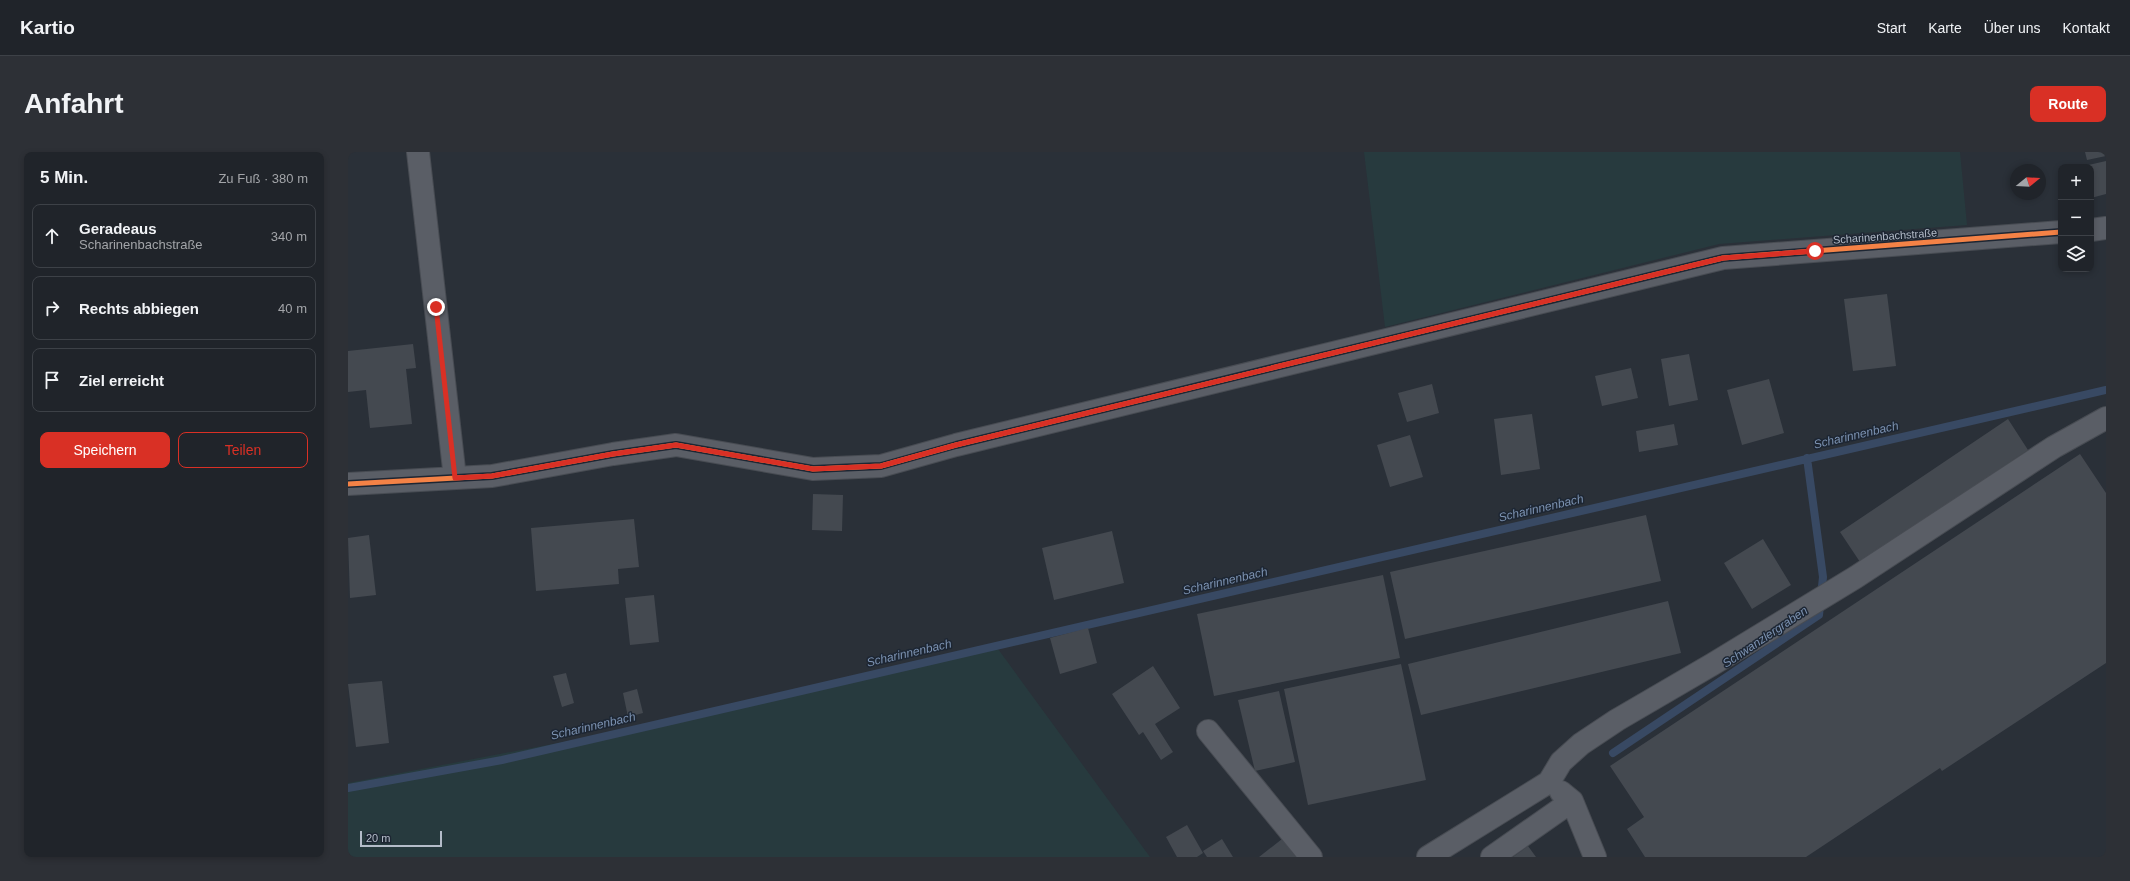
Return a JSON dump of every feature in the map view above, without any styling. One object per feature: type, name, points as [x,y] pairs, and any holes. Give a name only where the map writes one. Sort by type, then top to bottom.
[{"type":"street","points":[[418,152],[455,478]]},
{"type":"street","points":[[2094,230],[2106,228]]},
{"type":"street","name":"Scharinenbachstraße","points":[[348,484],[492,476],[613,454],[676,445],[813,469],[881,466],[963,443],[1723,258],[2058,232]]},
{"type":"street","points":[[1428,857],[1549,782],[1561,762],[1581,744],[1617,720],[1839,587],[2054,447],[2106,418]]},
{"type":"street","points":[[1208,731],[1311,857]]},
{"type":"street","points":[[1549,782],[1572,801],[1595,857]]},
{"type":"street","points":[[1492,857],[1572,801]]},
{"type":"green space","points":[[1364,152],[1960,152],[1967,225],[1719,244],[1385,327]]},
{"type":"green space","points":[[998,649],[1150,857],[348,857],[348,783],[626,730]]},
{"type":"building","points":[[2085,152],[2106,152],[2106,156],[2087,160]]},
{"type":"building","points":[[2106,161],[2106,194],[2094,197],[2094,164]]},
{"type":"building","points":[[1887,294],[1896,366],[1853,371],[1844,299]]},
{"type":"building","points":[[413,344],[416,368],[406,369],[412,424],[370,428],[366,390],[348,392],[348,351]]},
{"type":"building","points":[[1689,354],[1698,400],[1669,406],[1661,359]]},
{"type":"building","points":[[1631,368],[1638,398],[1602,406],[1595,376]]},
{"type":"building","points":[[1769,379],[1784,433],[1742,445],[1727,390]]},
{"type":"building","points":[[1432,384],[1439,413],[1407,422],[1398,393]]},
{"type":"building","points":[[1532,414],[1540,469],[1501,475],[1494,419]]},
{"type":"building","points":[[2008,419],[2028,450],[1860,562],[1840,532]]},
{"type":"building","points":[[1674,424],[1678,445],[1639,452],[1636,431]]},
{"type":"building","points":[[1410,435],[1423,477],[1390,487],[1377,445]]},
{"type":"building","points":[[2080,454],[2106,493],[2106,663],[1942,771],[1940,768],[1806,857],[1645,857],[1627,829],[1644,817],[1610,766]]},
{"type":"building","points":[[813,494],[843,495],[842,531],[812,530]]},
{"type":"building","points":[[1646,515],[1661,581],[1405,639],[1390,572]]},
{"type":"building","points":[[634,519],[639,567],[618,569],[619,584],[536,591],[531,528]]},
{"type":"building","points":[[1112,531],[1124,583],[1054,600],[1042,548]]},
{"type":"building","points":[[369,535],[376,595],[350,598],[348,538]]},
{"type":"building","points":[[1763,539],[1791,585],[1752,609],[1724,563]]},
{"type":"building","points":[[1383,575],[1400,658],[1214,696],[1197,614]]},
{"type":"building","points":[[654,595],[659,642],[630,645],[625,598]]},
{"type":"building","points":[[1668,601],[1681,653],[1421,715],[1408,664]]},
{"type":"building","points":[[1088,628],[1097,663],[1060,674],[1050,638]]},
{"type":"building","points":[[1401,664],[1426,780],[1308,805],[1284,689]]},
{"type":"building","points":[[1153,666],[1180,708],[1155,724],[1173,752],[1161,760],[1143,732],[1139,735],[1112,694]]},
{"type":"building","points":[[566,673],[574,703],[562,707],[553,676]]},
{"type":"building","points":[[382,681],[389,743],[356,747],[348,684]]},
{"type":"building","points":[[637,689],[643,713],[628,717],[623,693]]},
{"type":"building","points":[[1279,691],[1295,762],[1255,771],[1238,700]]},
{"type":"building","points":[[1187,825],[1203,853],[1197,857],[1177,857],[1166,837]]},
{"type":"building","points":[[1222,839],[1233,857],[1207,857],[1203,851]]},
{"type":"building","points":[[1282,839],[1296,857],[1259,857]]},
{"type":"building","points":[[1528,846],[1536,857],[1513,857]]},
{"type":"waterway","name":"Scharinnenbach","points":[[348,788],[502,760],[2106,390]]},
{"type":"waterway","name":"Schwanzlergraben","points":[[1613,753],[1819,615],[1823,577],[1807,458]]},
{"type":"cycle path","points":[[348,484],[492,476],[613,454],[676,445],[813,469],[881,466],[956,445],[1723,258],[2058,232]]},
{"type":"route","points":[[436,307],[455,478],[492,476],[613,454],[676,445],[813,469],[881,466],[956,445],[1723,258],[1815,251]]}]
